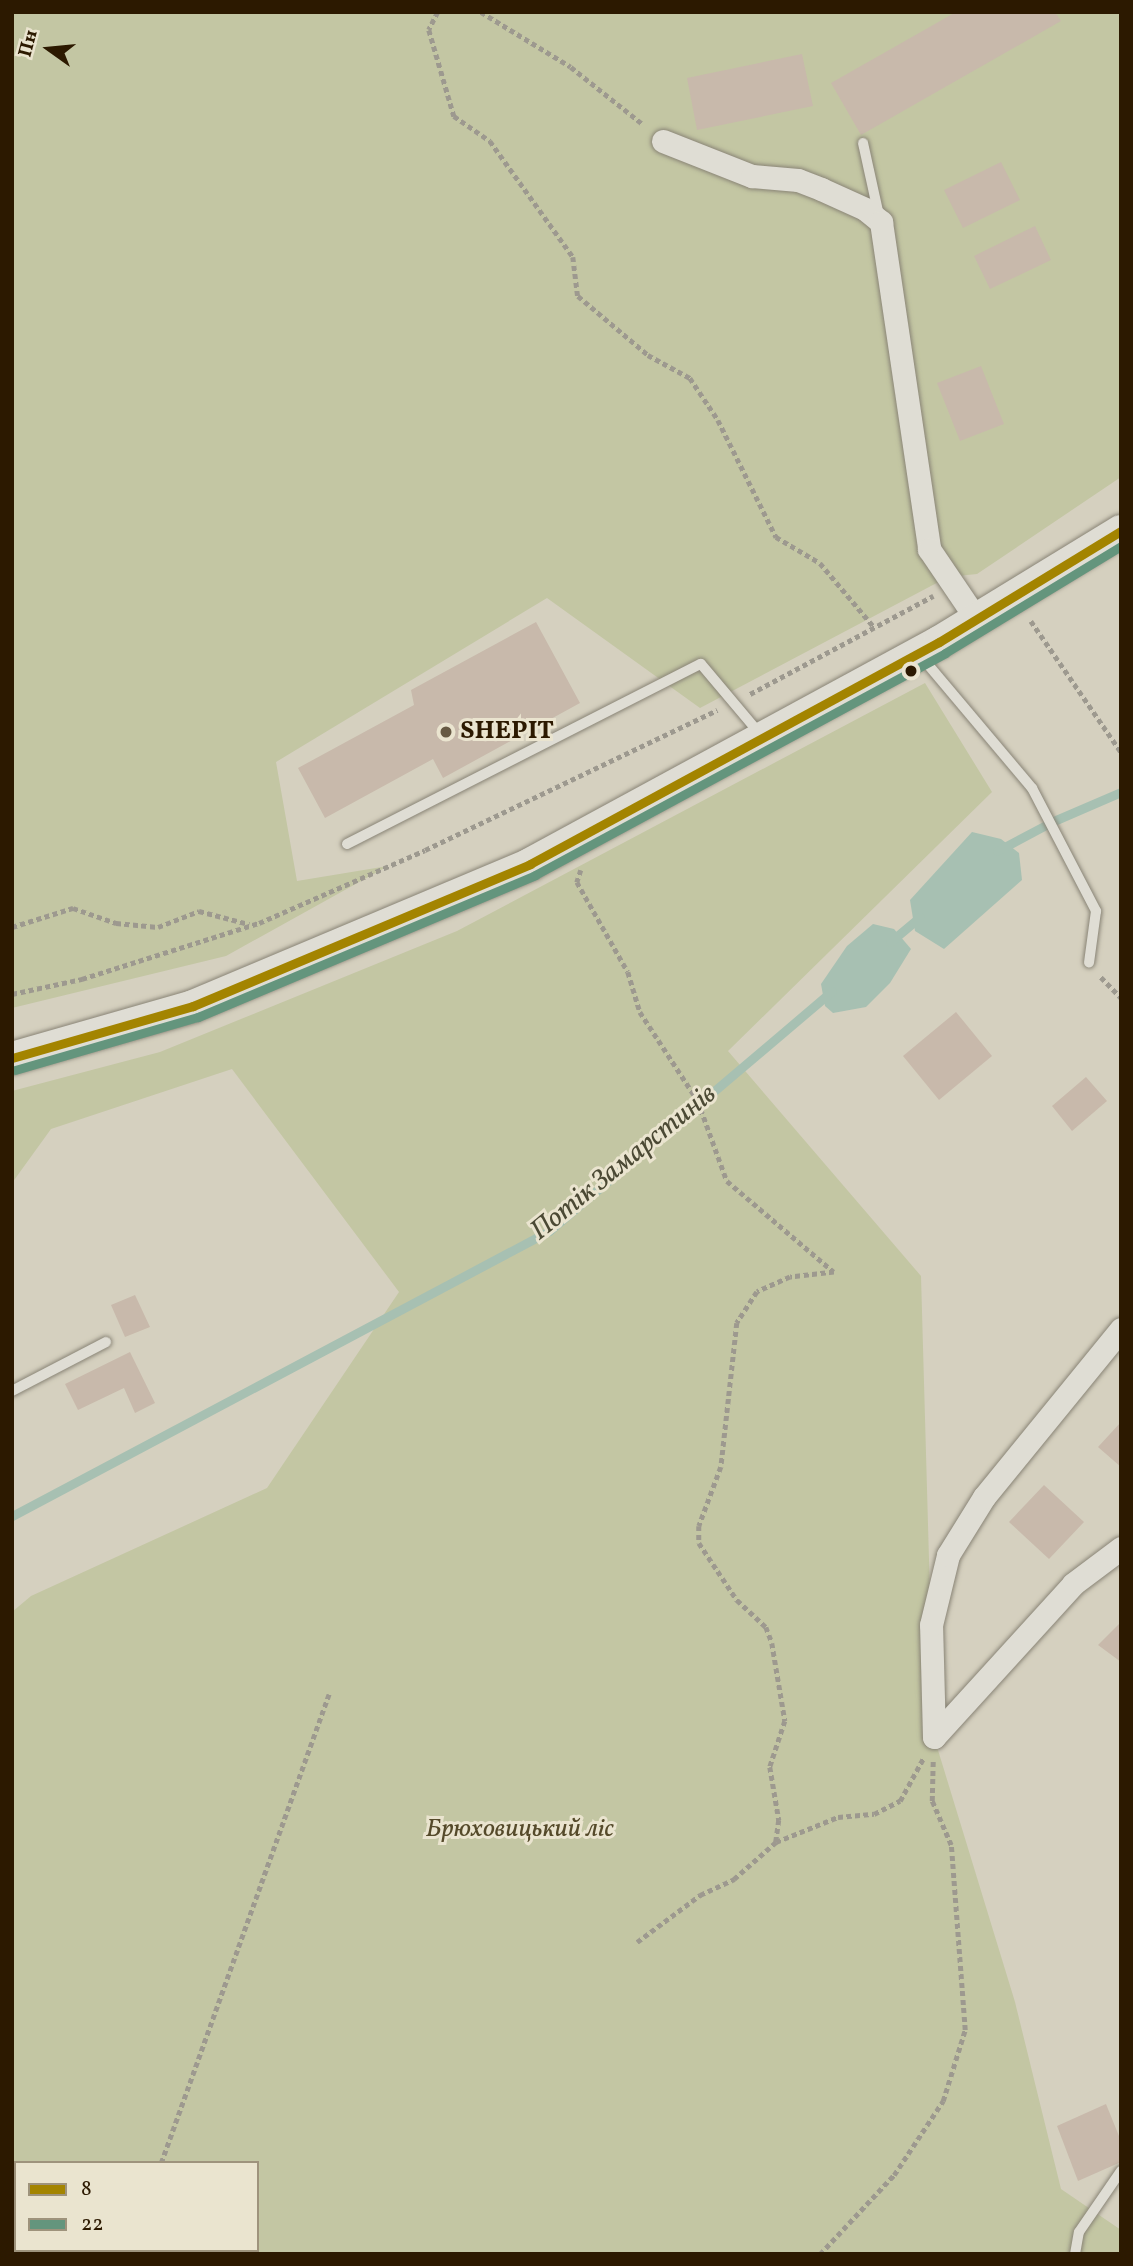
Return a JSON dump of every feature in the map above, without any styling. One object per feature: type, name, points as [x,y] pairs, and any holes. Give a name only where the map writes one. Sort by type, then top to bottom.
[{"type":"main road","points":[[12,1058],[193,1006],[530,864],[977,621],[1121,531]]},
{"type":"street","points":[[663,141],[752,176],[798,180],[865,209],[881,222],[929,549],[977,621]]},
{"type":"street","points":[[934,1737],[931,1625],[948,1555],[984,1497],[1121,1329]]},
{"type":"street","points":[[934,1737],[1073,1584],[1121,1548]]},
{"type":"lane","points":[[863,143],[881,222]]},
{"type":"lane","points":[[919,653],[1032,788],[1096,911],[1089,963]]},
{"type":"lane","points":[[347,844],[701,664],[764,739]]},
{"type":"lane","points":[[12,1391],[106,1342]]},
{"type":"lane","points":[[1075,2254],[1079,2232],[1121,2171]]},
{"type":"path","points":[[438,12],[429,30],[454,116],[489,141],[573,257],[578,296],[648,355],[690,378],[719,420],[776,537],[820,563],[874,628]]},
{"type":"path","points":[[481,12],[571,67],[663,141]]},
{"type":"path","points":[[12,994],[82,979],[259,923],[425,850],[734,703],[952,586]]},
{"type":"path","points":[[1016,597],[1121,752]]},
{"type":"path","points":[[594,830],[578,881],[628,972],[640,1012],[701,1107],[727,1181],[834,1272],[790,1277],[757,1292],[737,1323],[721,1467],[699,1526],[699,1543],[737,1600],[766,1628],[772,1643],[785,1721],[770,1768],[779,1820],[776,1842]]},
{"type":"path","points":[[12,927],[73,908],[116,923],[158,928],[199,911],[240,925],[259,923]]},
{"type":"path","points":[[1089,963],[1121,998]]},
{"type":"path","points":[[163,2161],[329,1694]]},
{"type":"path","points":[[637,1942],[700,1895],[734,1879],[776,1842],[838,1817],[874,1814],[900,1801],[934,1737]]},
{"type":"path","points":[[820,2254],[894,2175],[943,2101],[965,2030],[951,1845],[932,1801],[934,1737]]},
{"type":"green space","points":[[12,12],[1121,12],[1121,477],[977,574],[948,577],[700,708],[547,598],[276,762],[297,881],[388,866],[226,956],[12,1008]]},
{"type":"green space","name":"Брюховицький ліс","points":[[925,683],[992,792],[728,1051],[921,1276],[934,1737],[1015,2002],[1061,2189],[1121,2230],[1121,2254],[12,2254],[12,1612],[31,1596],[267,1488],[399,1292],[232,1069],[51,1129],[12,1183],[12,1091],[160,1052],[457,931]]},
{"type":"shaded area","points":[[972,832],[1001,839],[1019,853],[1022,880],[944,949],[915,931],[910,900]]},
{"type":"shaded area","points":[[873,924],[894,929],[911,949],[890,983],[866,1007],[833,1013],[825,1006],[821,984],[847,946]]},
{"type":"building","points":[[956,12],[1055,12],[1061,21],[861,135],[831,83]]},
{"type":"building","points":[[802,54],[813,106],[697,130],[687,78]]},
{"type":"building","points":[[1001,162],[1020,200],[963,228],[944,190]]},
{"type":"building","points":[[1035,226],[1051,260],[990,289],[974,256]]},
{"type":"building","points":[[981,366],[1004,424],[960,441],[937,383]]},
{"type":"building","name":"SHEPIT","points":[[536,622],[580,703],[443,778],[433,759],[325,818],[298,768],[414,705],[411,690]]},
{"type":"building","points":[[956,1012],[992,1056],[939,1100],[903,1056]]},
{"type":"building","points":[[1086,1077],[1107,1101],[1072,1131],[1052,1106]]},
{"type":"building","points":[[135,1295],[150,1327],[125,1337],[111,1305]]},
{"type":"building","points":[[130,1352],[155,1403],[135,1413],[124,1388],[78,1410],[65,1384]]},
{"type":"building","points":[[1121,1422],[1121,1467],[1098,1447]]},
{"type":"building","points":[[1044,1485],[1084,1522],[1049,1559],[1009,1522]]},
{"type":"building","points":[[1121,1622],[1121,1662],[1098,1645]]},
{"type":"building","points":[[1106,2104],[1121,2141],[1121,2162],[1078,2181],[1057,2126]]},
{"type":"waterway","name":"Потік Замарстинів","points":[[1056,820],[1121,792]]},
{"type":"waterway","name":"Потік Замарстинів","points":[[997,851],[1044,826]]},
{"type":"waterway","name":"Потік Замарстинів","points":[[890,942],[920,917]]},
{"type":"waterway","name":"Потік Замарстинів","points":[[12,1516],[549,1231],[832,991]]},
{"type":"transit line","name":"8","points":[[12,1058],[193,1006],[530,864],[939,642],[1121,531]]},
{"type":"transit line","name":"22","points":[[15,1070],[198,1017],[535,875],[945,653],[1121,546]]},
{"type":"place","name":"SHEPIT","points":[[446,732]]}]
